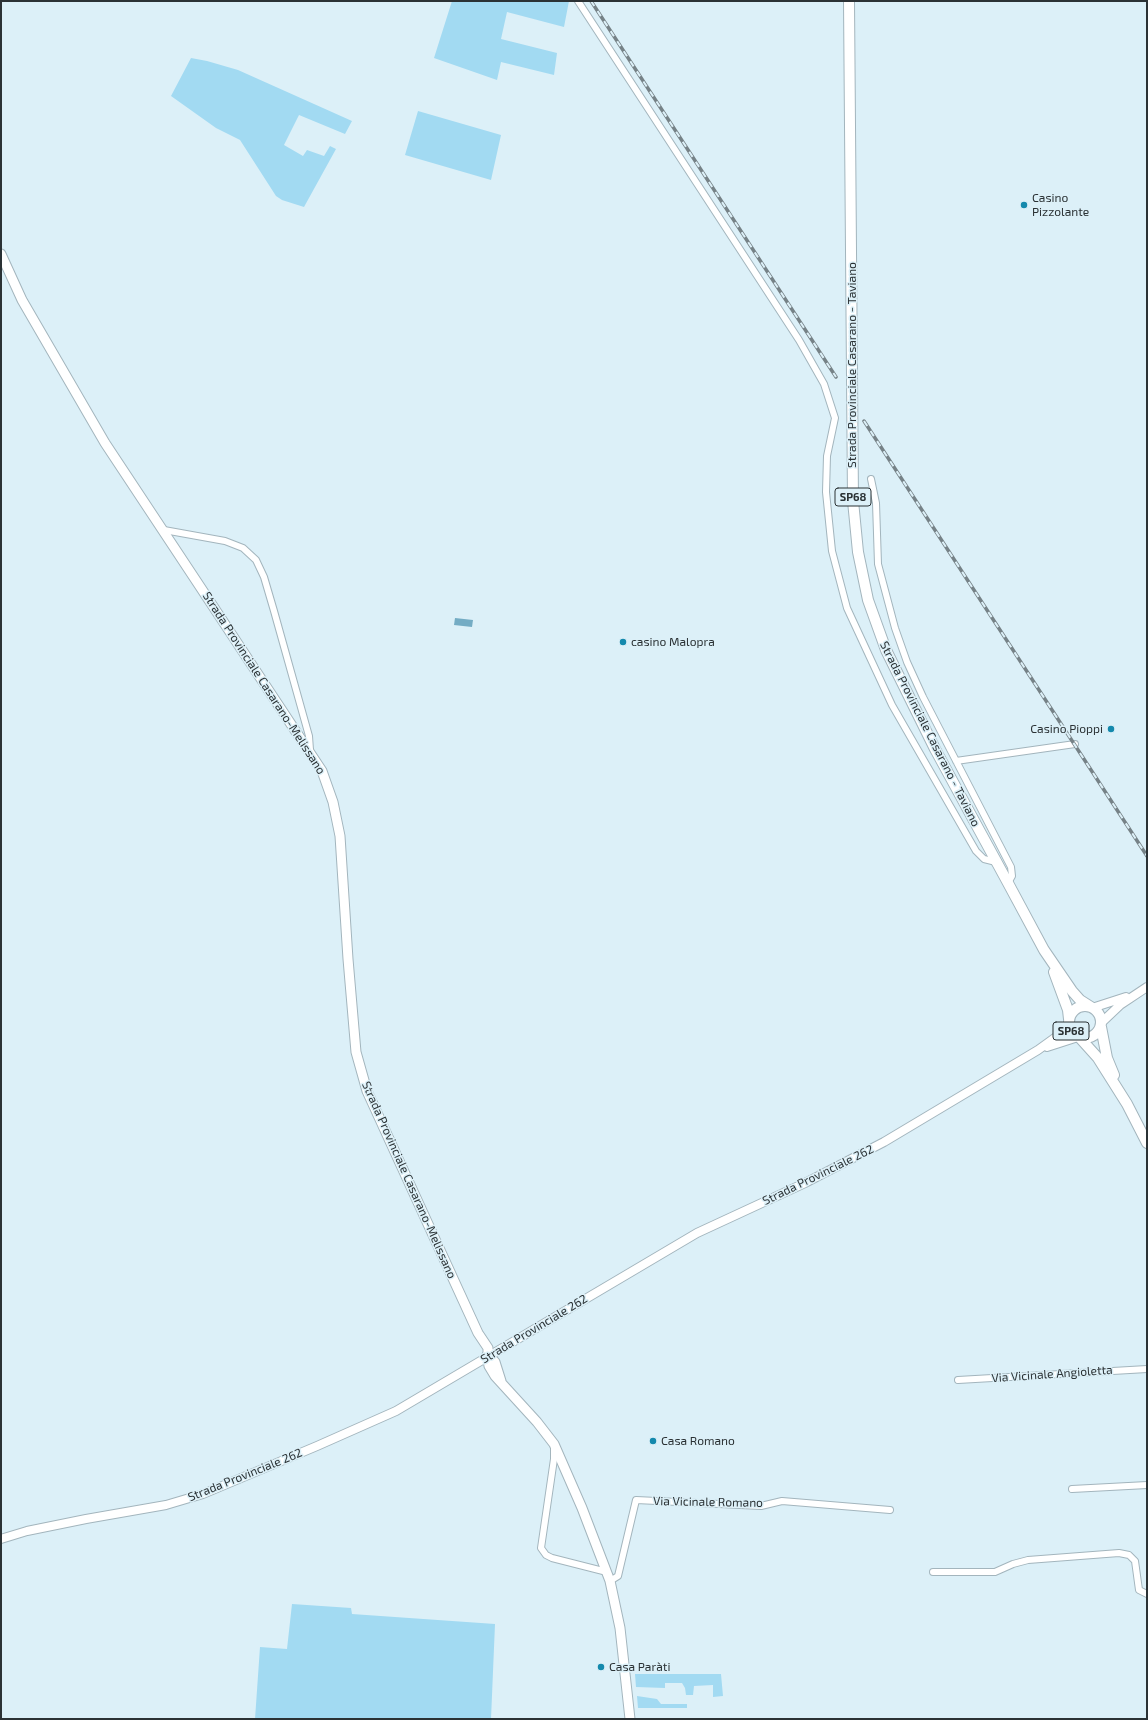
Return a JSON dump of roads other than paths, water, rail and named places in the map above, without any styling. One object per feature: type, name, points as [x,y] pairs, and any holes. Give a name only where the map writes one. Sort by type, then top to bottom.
[{"type":"main road","name":"Strada Provinciale Casarano - Taviano","points":[[849,1],[853,501],[858,552],[868,600],[886,650],[935,749],[1044,950],[1068,1010],[1071,1031],[1098,1058],[1127,1104]]},
{"type":"main road","name":"Strada Provinciale Casarano-Melissano","points":[[1,254],[22,300],[105,442],[322,771],[333,802],[340,836],[356,1052],[365,1085],[478,1332],[479,1343],[483,1352],[488,1356],[489,1366],[511,1396],[537,1422],[554,1444],[582,1508],[610,1581],[620,1628],[630,1719]]},
{"type":"main road","name":"Strada Provinciale Casarano - Taviano","points":[[1044,950],[1072,991],[1080,1000],[1099,1014],[1107,1058],[1127,1104],[1147,1142]]},
{"type":"main road","name":"SP68","points":[[1069,1022],[1070,1016],[1077,1008],[1081,1006],[1091,1007]]},
{"type":"main road","name":"SP68","points":[[1079,1038],[1090,1038],[1098,1032],[1101,1025]]},
{"type":"street","points":[[578,1],[799,340],[824,384],[835,418],[827,456],[826,492],[832,551],[847,608],[892,705],[976,851],[984,859],[996,862]]},
{"type":"street","points":[[871,478],[876,503],[878,564],[895,628],[914,676],[1011,867],[1012,876],[1008,883]]},
{"type":"street","points":[[164,530],[225,541],[243,548],[256,560],[264,577],[274,611],[309,736],[310,752]]},
{"type":"street","points":[[956,761],[1075,744]]},
{"type":"street","points":[[1101,1025],[1120,1005],[1147,986]]},
{"type":"street","points":[[1091,1007],[1135,994]]},
{"type":"street","points":[[1038,1050],[1063,1032],[1069,1022]]},
{"type":"street","points":[[1038,1050],[1079,1038]]},
{"type":"street","name":"Strada Provinciale 262","points":[[1,1539],[27,1531],[166,1505],[203,1494],[396,1412],[697,1233],[805,1183],[884,1142],[1038,1050]]},
{"type":"street","name":"Via Vicinale Angioletta","points":[[958,1380],[1147,1369]]},
{"type":"street","points":[[554,1444],[554,1459],[541,1548],[546,1555],[552,1558],[607,1572]]},
{"type":"street","points":[[1072,1489],[1147,1485]]},
{"type":"street","name":"Via Vicinale Romano","points":[[610,1581],[618,1576],[636,1500],[761,1506],[782,1501],[890,1510]]},
{"type":"street","points":[[934,1572],[995,1572],[1012,1564],[1028,1560],[1120,1553],[1129,1555],[1135,1561],[1139,1590],[1147,1594]]},
{"type":"railway","points":[[591,1],[836,377]]},
{"type":"railway","points":[[864,421],[1147,856]]},
{"type":"place","name":"Casino Pizzolante","points":[[1024,205]]},
{"type":"place","name":"casino Malopra","points":[[623,642]]},
{"type":"place","name":"Casino Pioppi","points":[[1111,729]]},
{"type":"place","name":"Casa Romano","points":[[653,1441]]},
{"type":"place","name":"Casa Paràti","points":[[601,1667]]}]
